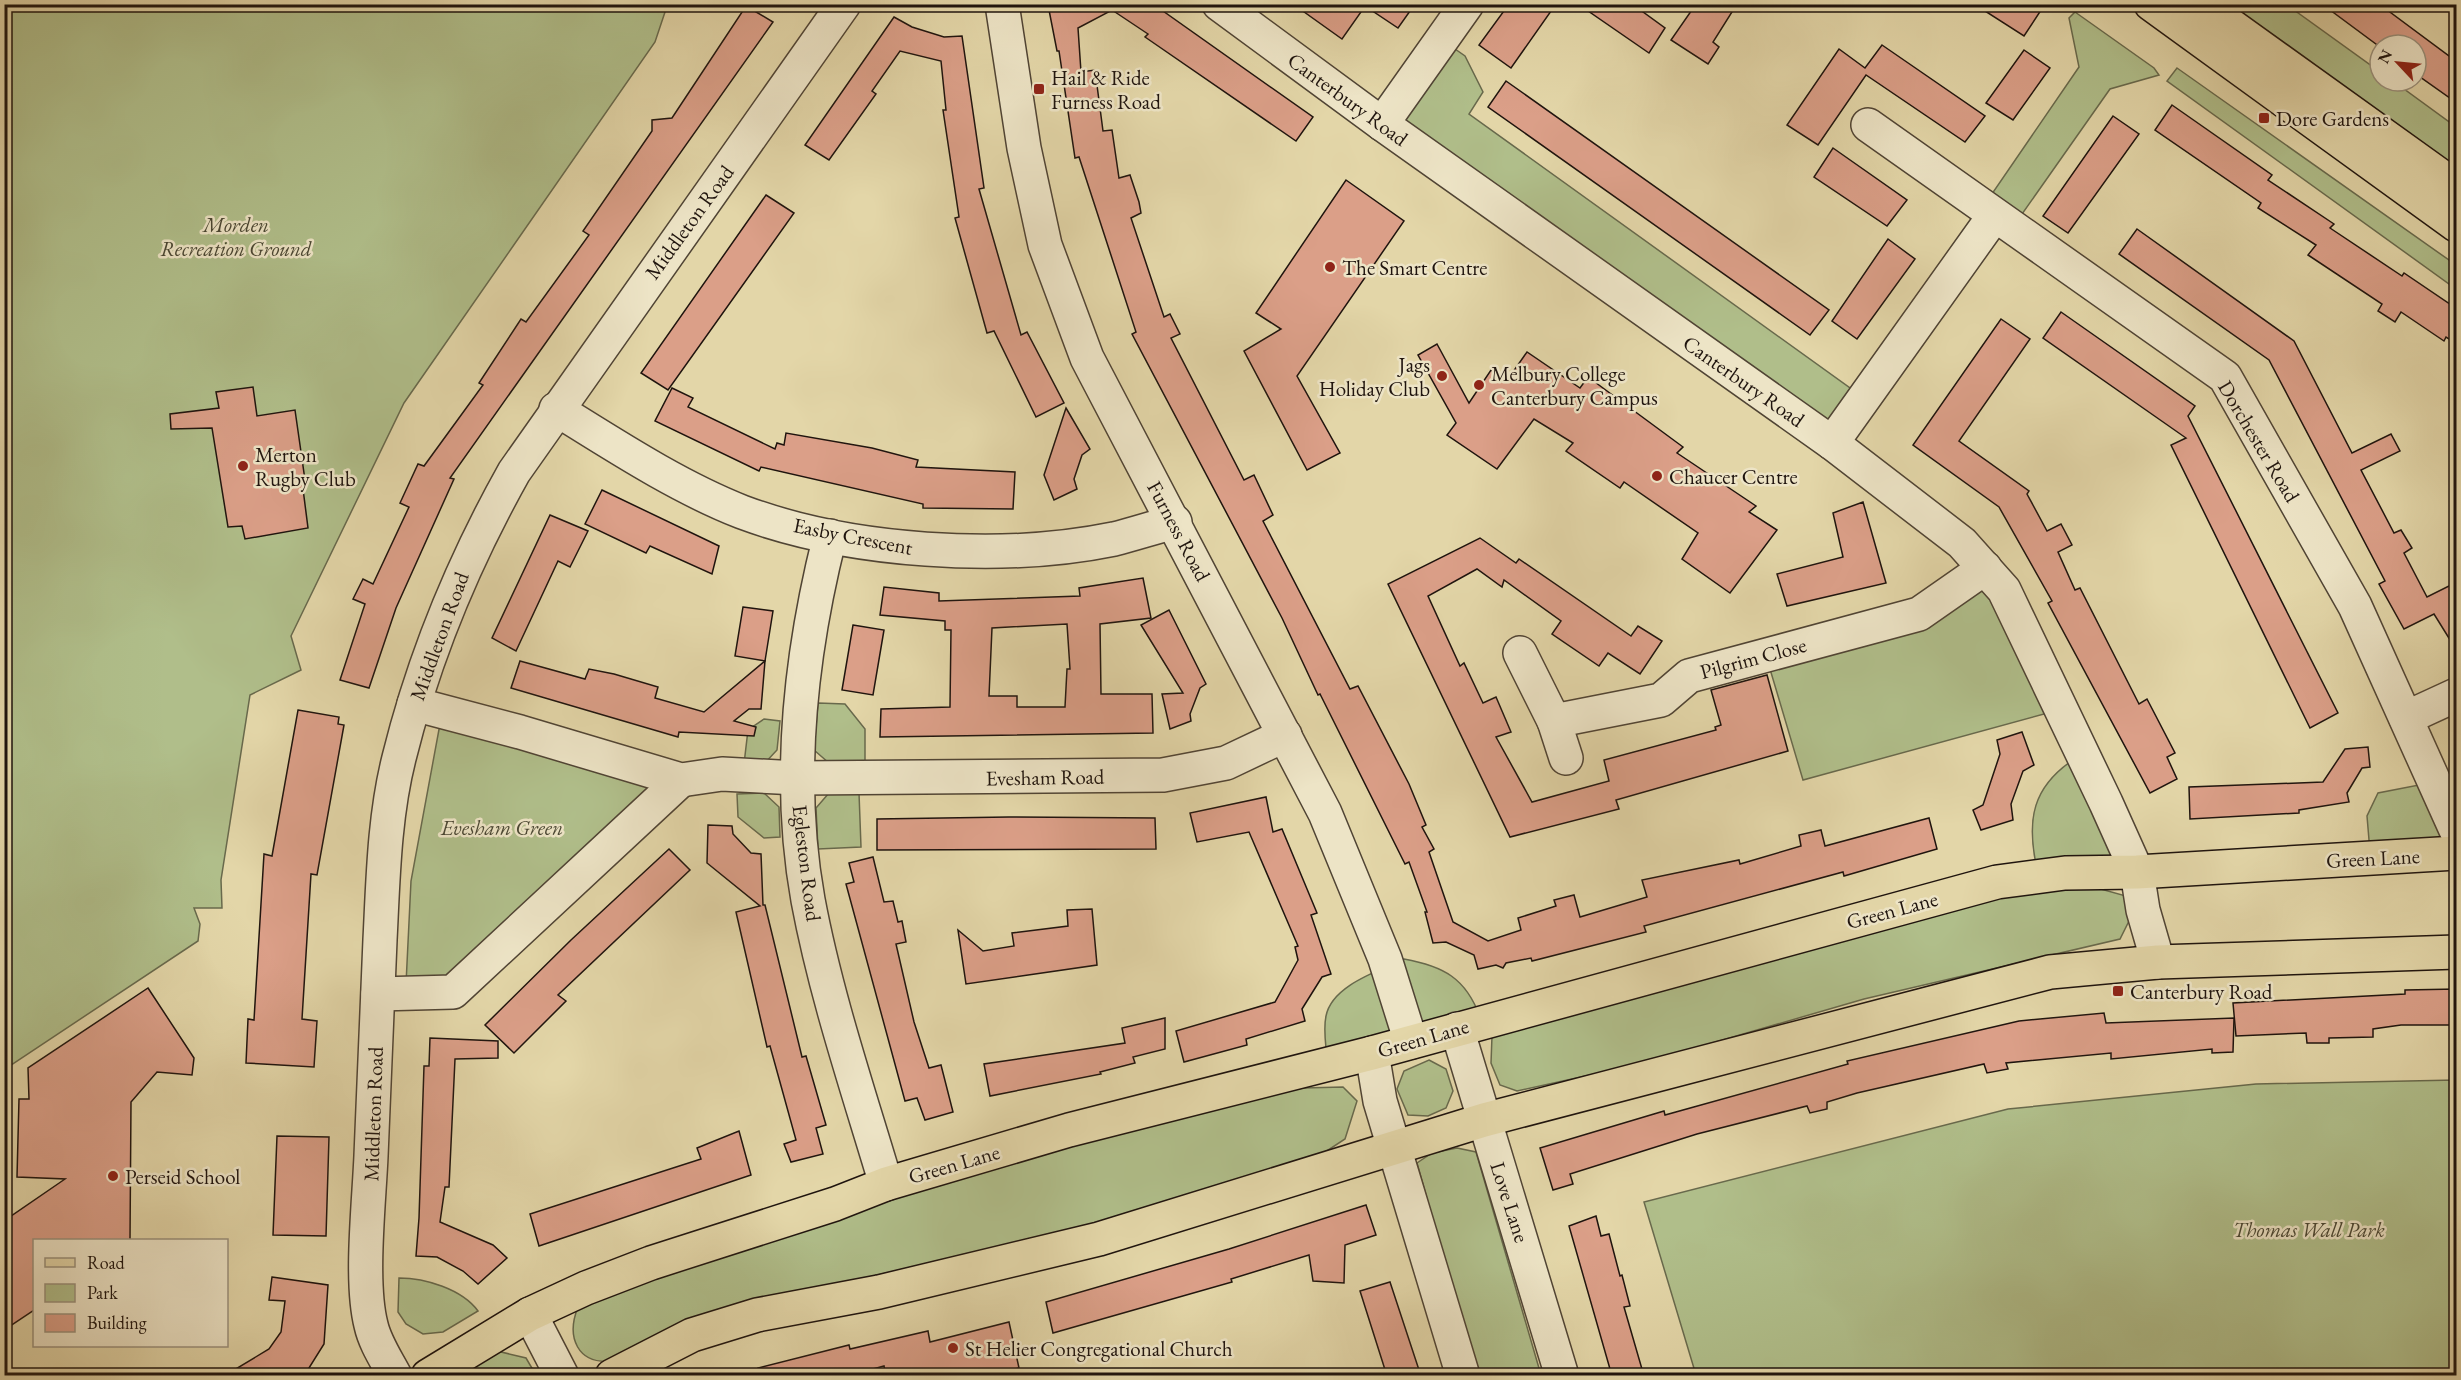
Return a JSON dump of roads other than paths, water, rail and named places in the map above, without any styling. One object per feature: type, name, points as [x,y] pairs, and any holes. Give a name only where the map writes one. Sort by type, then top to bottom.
[{"type":"main road","points":[[2151,4],[2457,225]]},
{"type":"main road","points":[[2201,4],[2457,188]]},
{"type":"main road","name":"Green Lane","points":[[428,1376],[530,1314],[586,1288],[651,1263],[835,1204],[886,1184],[1069,1130],[1372,1053],[1997,882],[2065,873],[2138,872],[2457,853]]},
{"type":"main road","points":[[612,1376],[661,1349],[715,1327],[757,1315],[879,1292],[1099,1239],[1484,1120],[2050,972],[2158,962],[2457,952]]},
{"type":"street","name":"Middleton Road","points":[[395,1376],[379,1348],[370,1324],[366,1274],[378,994],[389,824],[398,761],[414,704],[437,634],[469,556],[514,472],[556,409],[844,4]]},
{"type":"street","name":"Furness Road","points":[[1002,4],[1024,148],[1045,245],[1087,358],[1175,522],[1325,813],[1381,948],[1411,1041]]},
{"type":"street","name":"Canterbury Road","points":[[1219,4],[1382,124],[1832,443],[1962,543],[2004,590],[2138,872],[2143,910],[2158,962]]},
{"type":"street","points":[[1382,124],[1467,4]]},
{"type":"street","name":"Dorchester Road","points":[[1868,125],[2225,377],[2355,606],[2457,830]]},
{"type":"street","points":[[1832,443],[1995,216]]},
{"type":"street","name":"Easby Crescent","points":[[556,409],[639,461],[742,512],[830,536],[927,549],[1032,549],[1113,539],[1175,522]]},
{"type":"street","name":"Egleston Road","points":[[830,536],[808,628],[801,687],[797,778],[803,858],[820,956],[886,1184]]},
{"type":"street","name":"Pilgrim Close","points":[[1554,721],[1661,700],[1689,676],[1919,614],[1985,568]]},
{"type":"street","points":[[1520,653],[1554,721],[1566,758]]},
{"type":"street","points":[[2406,718],[2457,695]]},
{"type":"street","points":[[414,704],[520,732],[681,780],[722,774],[797,778]]},
{"type":"street","name":"Evesham Road","points":[[797,778],[1163,775],[1226,764],[1285,735]]},
{"type":"street","points":[[378,994],[453,992],[681,780]]},
{"type":"street","name":"Love Lane","points":[[1457,1029],[1562,1376]]},
{"type":"street","points":[[1372,1053],[1380,1101],[1463,1376]]},
{"type":"street","points":[[530,1314],[562,1376]]},
{"type":"place","name":"Hail & Ride Furness Road","points":[[1039,89]]},
{"type":"place","name":"Dore Gardens","points":[[2264,118]]},
{"type":"place","name":"The Smart Centre","points":[[1330,267]]},
{"type":"place","name":"Jags Holiday Club","points":[[1442,376]]},
{"type":"place","name":"Melbury College Canterbury Campus","points":[[1479,385]]},
{"type":"place","name":"Merton Rugby Club","points":[[243,466]]},
{"type":"place","name":"Chaucer Centre","points":[[1657,476]]},
{"type":"place","name":"Canterbury Road","points":[[2118,991]]},
{"type":"place","name":"Perseid School","points":[[113,1176]]},
{"type":"place","name":"St Helier Congregational Church","points":[[953,1348]]},
{"type":"park label","name":"Morden Recreation Ground","points":[[236,236]]},
{"type":"park label","name":"Evesham Green","points":[[502,827]]},
{"type":"park label","name":"Thomas Wall Park","points":[[2309,1229]]}]
